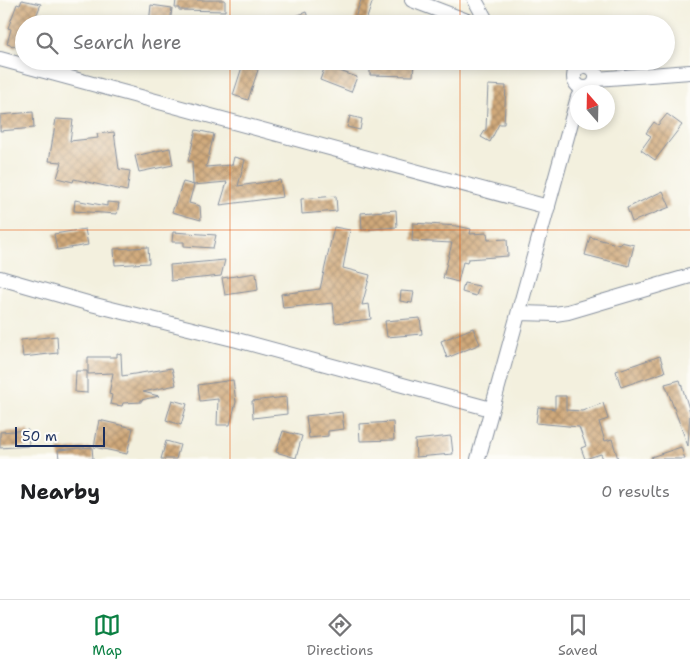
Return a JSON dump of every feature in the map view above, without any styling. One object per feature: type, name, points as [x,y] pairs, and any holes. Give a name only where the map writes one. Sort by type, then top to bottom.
[{"type":"street","points":[[412,0],[451,15]]},
{"type":"street","points":[[475,0],[483,15]]},
{"type":"street","points":[[0,59],[15,63]]},
{"type":"street","points":[[41,70],[548,207]]},
{"type":"street","points":[[576,85],[574,78],[577,70]]},
{"type":"street","points":[[592,70],[594,71],[596,79]]},
{"type":"street","points":[[592,85],[596,79],[690,72]]},
{"type":"street","points":[[478,459],[520,313],[570,125]]},
{"type":"street","points":[[520,313],[555,314],[568,312],[690,276]]},
{"type":"street","points":[[0,278],[91,304],[237,340],[491,409]]},
{"type":"building","points":[[22,0],[41,4],[37,15],[15,15],[15,47],[7,44],[11,29],[8,28],[17,4],[20,5]]},
{"type":"building","points":[[176,0],[225,0],[225,11],[179,10],[179,8],[175,8]]},
{"type":"building","points":[[361,0],[373,0],[368,15],[356,15]]},
{"type":"building","points":[[151,5],[172,8],[171,15],[150,15]]},
{"type":"building","points":[[241,70],[258,70],[248,100],[233,95]]},
{"type":"building","points":[[324,70],[337,70],[357,77],[351,92],[320,80]]},
{"type":"building","points":[[370,70],[413,70],[413,76],[370,75]]},
{"type":"building","points":[[488,85],[506,86],[504,124],[499,124],[490,142],[481,137],[486,129]]},
{"type":"building","points":[[33,112],[34,128],[0,131],[0,115]]},
{"type":"building","points":[[667,114],[682,125],[655,160],[641,150],[651,136],[646,133],[654,122],[658,125]]},
{"type":"building","points":[[350,116],[362,119],[360,130],[347,127]]},
{"type":"building","points":[[56,119],[73,120],[70,141],[98,138],[97,134],[114,132],[119,169],[130,171],[127,191],[74,179],[73,182],[57,178],[62,162],[49,161]]},
{"type":"building","points":[[196,130],[214,134],[206,167],[232,165],[234,157],[245,160],[238,186],[280,180],[283,197],[220,205],[227,182],[193,185],[192,161],[188,161]]},
{"type":"building","points":[[170,148],[173,165],[139,172],[135,156]]},
{"type":"building","points":[[183,182],[194,185],[189,203],[200,206],[201,220],[172,212]]},
{"type":"building","points":[[663,191],[670,207],[632,222],[627,208]]},
{"type":"building","points":[[336,196],[337,211],[302,214],[301,199]]},
{"type":"building","points":[[75,200],[107,206],[107,202],[119,203],[117,214],[74,211]]},
{"type":"building","points":[[396,210],[397,227],[362,230],[361,213]]},
{"type":"building","points":[[413,223],[457,226],[471,229],[470,234],[487,233],[488,240],[507,239],[508,256],[468,259],[467,263],[463,262],[458,282],[443,278],[452,243],[412,241]]},
{"type":"building","points":[[334,227],[350,230],[343,268],[370,275],[362,305],[369,304],[371,319],[335,323],[333,303],[283,308],[281,294],[320,289]]},
{"type":"building","points":[[85,229],[88,245],[57,250],[54,234]]},
{"type":"building","points":[[173,232],[216,235],[213,248],[184,246],[184,242],[172,242]]},
{"type":"building","points":[[590,237],[620,245],[621,242],[634,245],[629,266],[585,255]]},
{"type":"building","points":[[148,247],[149,263],[115,265],[114,249]]},
{"type":"building","points":[[225,260],[221,276],[171,281],[170,265]]},
{"type":"building","points":[[256,273],[258,290],[225,295],[222,278]]},
{"type":"building","points":[[464,283],[479,286],[476,296],[462,292]]},
{"type":"building","points":[[401,291],[414,292],[412,303],[400,301]]},
{"type":"building","points":[[420,318],[422,334],[387,337],[385,321]]},
{"type":"building","points":[[473,328],[480,344],[447,358],[441,341]]},
{"type":"building","points":[[57,336],[58,353],[23,357],[21,340]]},
{"type":"building","points":[[117,353],[121,354],[122,376],[172,368],[176,385],[143,392],[159,396],[141,400],[141,402],[123,403],[122,406],[110,404],[112,395],[109,394],[113,373],[88,374],[88,357],[117,357]]},
{"type":"building","points":[[660,356],[665,372],[621,387],[616,371]]},
{"type":"building","points":[[76,371],[87,371],[87,393],[75,392]]},
{"type":"building","points":[[233,380],[236,402],[230,425],[217,425],[218,399],[200,401],[198,385]]},
{"type":"building","points":[[680,380],[690,412],[688,446],[665,384]]},
{"type":"building","points":[[555,396],[566,396],[566,410],[582,411],[603,403],[608,419],[599,422],[605,441],[612,439],[618,459],[603,459],[601,454],[585,459],[581,448],[586,446],[579,427],[536,423],[538,407],[555,409]]},
{"type":"building","points":[[286,397],[287,414],[253,418],[252,401]]},
{"type":"building","points":[[172,400],[187,404],[181,425],[166,420]]},
{"type":"building","points":[[342,412],[344,429],[328,431],[328,436],[309,438],[306,416]]},
{"type":"building","points":[[99,420],[133,428],[127,454],[94,447]]},
{"type":"building","points":[[393,422],[394,440],[360,441],[359,424]]},
{"type":"building","points":[[28,430],[29,446],[0,448],[0,432]]},
{"type":"building","points":[[283,431],[302,436],[296,458],[276,452]]},
{"type":"building","points":[[451,436],[453,454],[416,457],[415,440]]},
{"type":"building","points":[[166,441],[180,445],[176,459],[161,459]]},
{"type":"building","points":[[92,447],[93,459],[59,459],[58,450]]},
{"type":"building","points":[[681,447],[685,459],[652,459],[651,457]]}]
